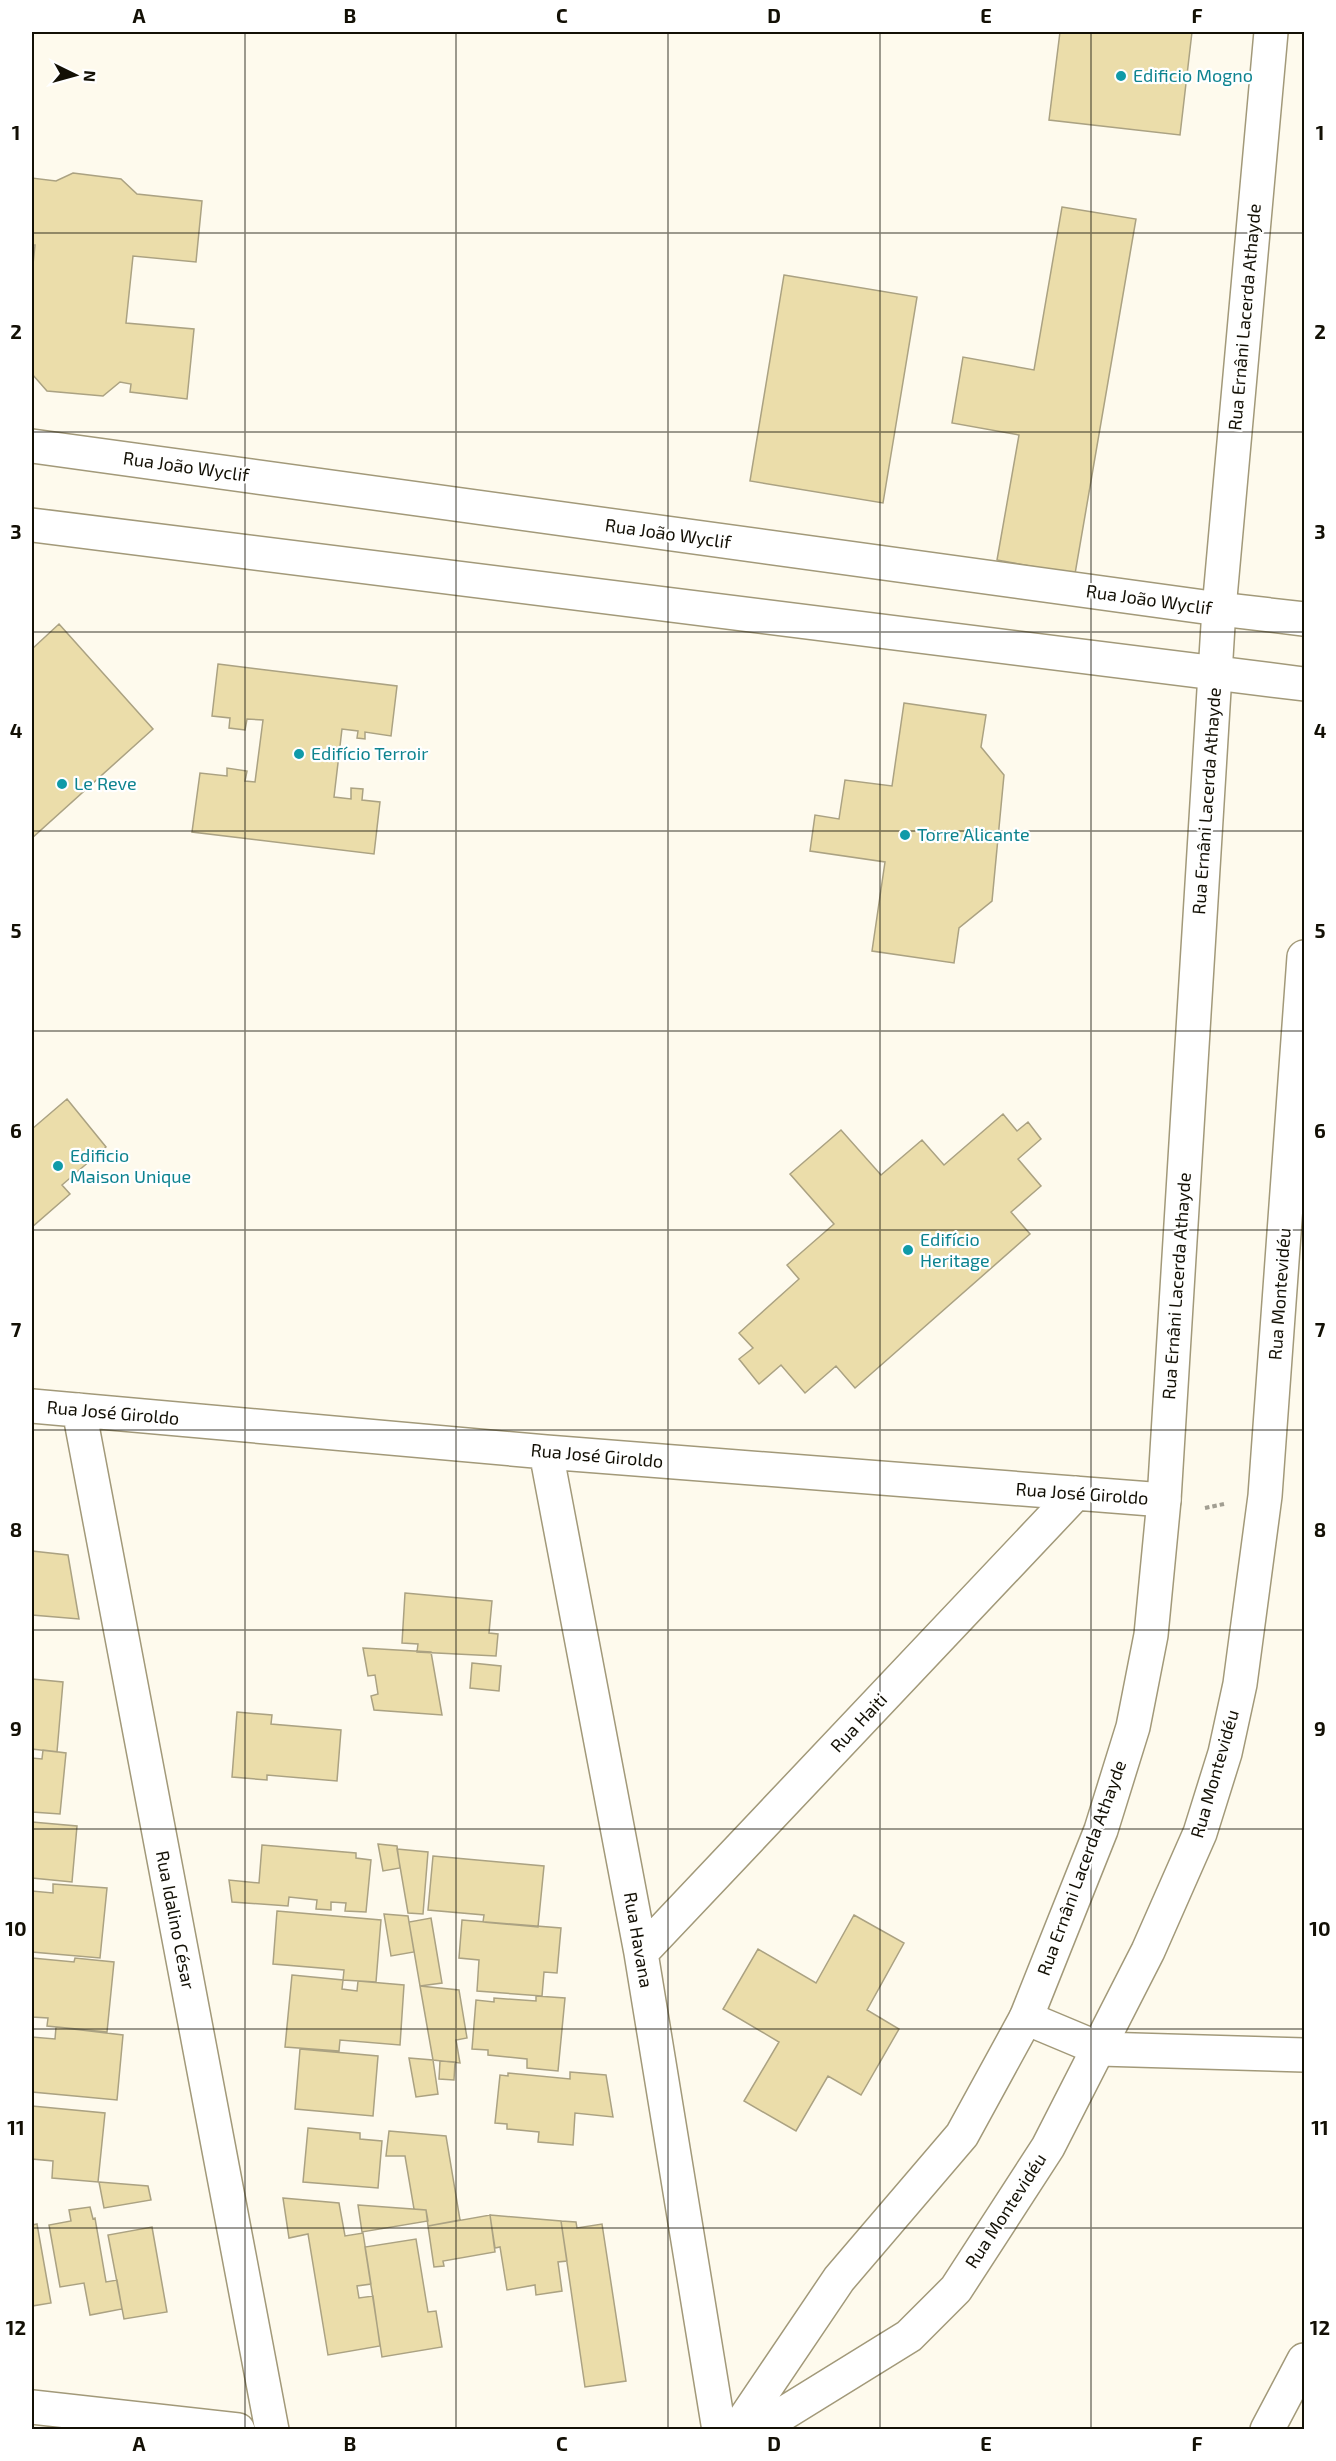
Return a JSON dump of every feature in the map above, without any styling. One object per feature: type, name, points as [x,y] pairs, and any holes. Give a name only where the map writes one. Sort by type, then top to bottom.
[{"type":"street","name":"Rua Ernâni Lacerda Athayde","points":[[737,2430],[839,2279],[962,2134],[1026,2018],[1101,1830],[1133,1727],[1151,1635],[1164,1500],[1219,609],[1271,32]]},
{"type":"street","name":"Rua João Wyclif","points":[[32,446],[1305,619]]},
{"type":"street","points":[[32,525],[1215,675],[1305,684]]},
{"type":"street","name":"Rua Montevidéu","points":[[757,2430],[909,2336],[956,2289],[1048,2147],[1100,2049],[1171,1904],[1200,1833],[1225,1753],[1240,1684],[1266,1496],[1305,957]]},
{"type":"street","name":"Rua José Giroldo","points":[[32,1406],[546,1452],[1164,1500]]},
{"type":"street","name":"Rua Idalino César","points":[[79,1410],[272,2430]]},
{"type":"street","name":"Rua Havana","points":[[546,1452],[641,1953],[719,2430]]},
{"type":"street","name":"Rua Haiti","points":[[641,1953],[1076,1493]]},
{"type":"street","points":[[1026,2018],[1100,2049],[1305,2055]]},
{"type":"street","points":[[1267,2430],[1305,2360]]},
{"type":"street","points":[[32,2408],[238,2430]]},
{"type":"building","name":"Edificio Mogno","points":[[1060,32],[1192,32],[1180,135],[1049,120]]},
{"type":"building","points":[[73,173],[121,179],[137,194],[202,201],[196,262],[133,256],[126,323],[194,329],[187,399],[130,392],[131,384],[120,382],[103,396],[47,391],[32,374],[32,274],[35,245],[32,245],[32,178],[56,181]]},
{"type":"building","points":[[1062,207],[1136,219],[1075,574],[997,560],[1019,435],[952,423],[963,357],[1034,370]]},
{"type":"building","points":[[784,275],[917,297],[883,503],[750,481]]},
{"type":"building","name":"Le Reve","points":[[59,624],[153,729],[32,838],[32,649]]},
{"type":"building","name":"Edifício Terroir","points":[[218,664],[397,686],[391,736],[365,732],[365,739],[357,738],[358,731],[342,729],[334,797],[351,799],[351,788],[363,789],[362,800],[380,802],[374,854],[192,832],[200,773],[227,776],[227,768],[247,771],[245,781],[255,782],[263,720],[247,719],[245,730],[229,728],[230,718],[212,716]]},
{"type":"building","name":"Torre Alicante","points":[[904,703],[986,715],[981,747],[1004,775],[992,901],[959,928],[954,963],[872,951],[885,862],[810,851],[815,815],[839,819],[845,780],[892,786]]},
{"type":"building","name":"Edificio Maison Unique","points":[[67,1099],[106,1147],[62,1185],[70,1194],[32,1227],[32,1129]]},
{"type":"building","name":"Edifício Heritage","points":[[1003,1114],[1017,1131],[1028,1122],[1041,1139],[1018,1159],[1041,1186],[1011,1212],[1030,1234],[855,1388],[836,1366],[805,1393],[781,1365],[759,1384],[739,1359],[753,1348],[739,1333],[799,1279],[787,1265],[834,1224],[790,1174],[841,1130],[881,1175],[922,1140],[944,1165]]},
{"type":"building","points":[[32,1551],[68,1555],[79,1619],[32,1615]]},
{"type":"building","points":[[405,1593],[492,1601],[489,1633],[498,1634],[496,1656],[417,1652],[418,1644],[402,1643]]},
{"type":"building","points":[[363,1648],[431,1652],[442,1715],[374,1710],[371,1696],[378,1694],[375,1675],[368,1676]]},
{"type":"building","points":[[472,1663],[501,1666],[499,1691],[470,1688]]},
{"type":"building","points":[[32,1679],[63,1682],[57,1752],[32,1749]]},
{"type":"building","points":[[237,1712],[272,1715],[271,1724],[341,1730],[337,1781],[267,1775],[267,1780],[232,1777]]},
{"type":"building","points":[[43,1750],[66,1753],[60,1814],[32,1812],[32,1758],[42,1759]]},
{"type":"building","points":[[32,1822],[77,1826],[72,1882],[32,1878]]},
{"type":"building","points":[[378,1844],[397,1846],[400,1868],[383,1871]]},
{"type":"building","points":[[262,1845],[356,1853],[356,1858],[371,1860],[366,1912],[345,1911],[346,1903],[331,1902],[331,1910],[316,1909],[317,1900],[289,1897],[288,1906],[232,1902],[229,1880],[259,1883]]},
{"type":"building","points":[[397,1849],[428,1852],[423,1914],[408,1913]]},
{"type":"building","points":[[433,1856],[544,1866],[538,1927],[483,1922],[484,1915],[428,1910]]},
{"type":"building","points":[[53,1884],[107,1888],[100,1958],[32,1952],[32,1891],[53,1893]]},
{"type":"building","points":[[277,1911],[381,1920],[376,1982],[343,1980],[344,1970],[273,1964]]},
{"type":"building","points":[[384,1914],[408,1916],[414,1952],[391,1956]]},
{"type":"building","points":[[854,1915],[904,1943],[867,2010],[899,2029],[861,2095],[828,2076],[796,2131],[744,2101],[779,2042],[723,2009],[758,1949],[816,1983]]},
{"type":"building","points":[[431,1918],[442,1983],[420,1986],[409,1922]]},
{"type":"building","points":[[462,1920],[561,1928],[557,1973],[544,1972],[542,1996],[477,1991],[479,1960],[459,1958]]},
{"type":"building","points":[[32,1958],[74,1962],[75,1958],[114,1962],[107,2032],[47,2026],[48,2018],[32,2017]]},
{"type":"building","points":[[292,1975],[343,1980],[342,1989],[357,1991],[358,1981],[404,1985],[400,2045],[340,2040],[339,2051],[285,2047]]},
{"type":"building","points":[[420,1986],[459,1990],[467,2038],[456,2040],[460,2063],[433,2060]]},
{"type":"building","points":[[536,1996],[565,1998],[558,2071],[527,2068],[527,2059],[488,2055],[488,2050],[472,2049],[476,2000],[494,2002],[494,1998],[536,2001]]},
{"type":"building","points":[[56,2027],[123,2035],[117,2100],[32,2092],[32,2037],[55,2039]]},
{"type":"building","points":[[300,2049],[378,2056],[373,2116],[295,2109]]},
{"type":"building","points":[[409,2058],[433,2060],[438,2094],[416,2097]]},
{"type":"building","points":[[440,2061],[455,2062],[454,2080],[439,2079]]},
{"type":"building","points":[[570,2072],[606,2075],[613,2117],[575,2113],[573,2145],[538,2142],[539,2132],[507,2129],[507,2124],[495,2123],[500,2075],[508,2076],[508,2073],[570,2079]]},
{"type":"building","points":[[32,2106],[105,2113],[98,2182],[52,2178],[53,2161],[32,2159]]},
{"type":"building","points":[[308,2128],[360,2133],[360,2139],[382,2141],[378,2188],[303,2182]]},
{"type":"building","points":[[389,2131],[446,2136],[460,2220],[428,2226],[426,2210],[414,2209],[405,2156],[386,2156]]},
{"type":"building","points":[[99,2182],[148,2186],[151,2200],[104,2208]]},
{"type":"building","points":[[283,2198],[339,2203],[345,2236],[363,2233],[371,2284],[357,2286],[359,2298],[373,2296],[380,2346],[328,2355],[308,2234],[289,2238]]},
{"type":"building","points":[[358,2205],[426,2210],[428,2221],[362,2232]]},
{"type":"building","points":[[90,2207],[93,2219],[95,2218],[106,2282],[117,2280],[122,2309],[90,2315],[84,2283],[60,2287],[49,2225],[71,2221],[69,2210]]},
{"type":"building","points":[[490,2215],[495,2252],[443,2261],[444,2266],[434,2267],[428,2226]]},
{"type":"building","points":[[490,2215],[561,2221],[567,2261],[558,2262],[562,2291],[536,2295],[535,2285],[507,2290],[500,2247],[495,2248]]},
{"type":"building","points":[[561,2221],[576,2222],[577,2228],[602,2224],[626,2381],[585,2387]]},
{"type":"building","points":[[37,2224],[51,2303],[32,2306],[32,2225]]},
{"type":"building","points":[[152,2227],[167,2312],[124,2319],[108,2235]]},
{"type":"building","points":[[416,2239],[428,2312],[436,2311],[442,2347],[382,2357],[365,2247]]},
{"type":"place","name":"Edificio Mogno","points":[[1121,76]]},
{"type":"place","name":"Edifício Terroir","points":[[299,754]]},
{"type":"place","name":"Le Reve","points":[[62,784]]},
{"type":"place","name":"Torre Alicante","points":[[905,835]]},
{"type":"place","name":"Edificio Maison Unique","points":[[58,1166]]},
{"type":"place","name":"Edifício Heritage","points":[[908,1250]]}]
